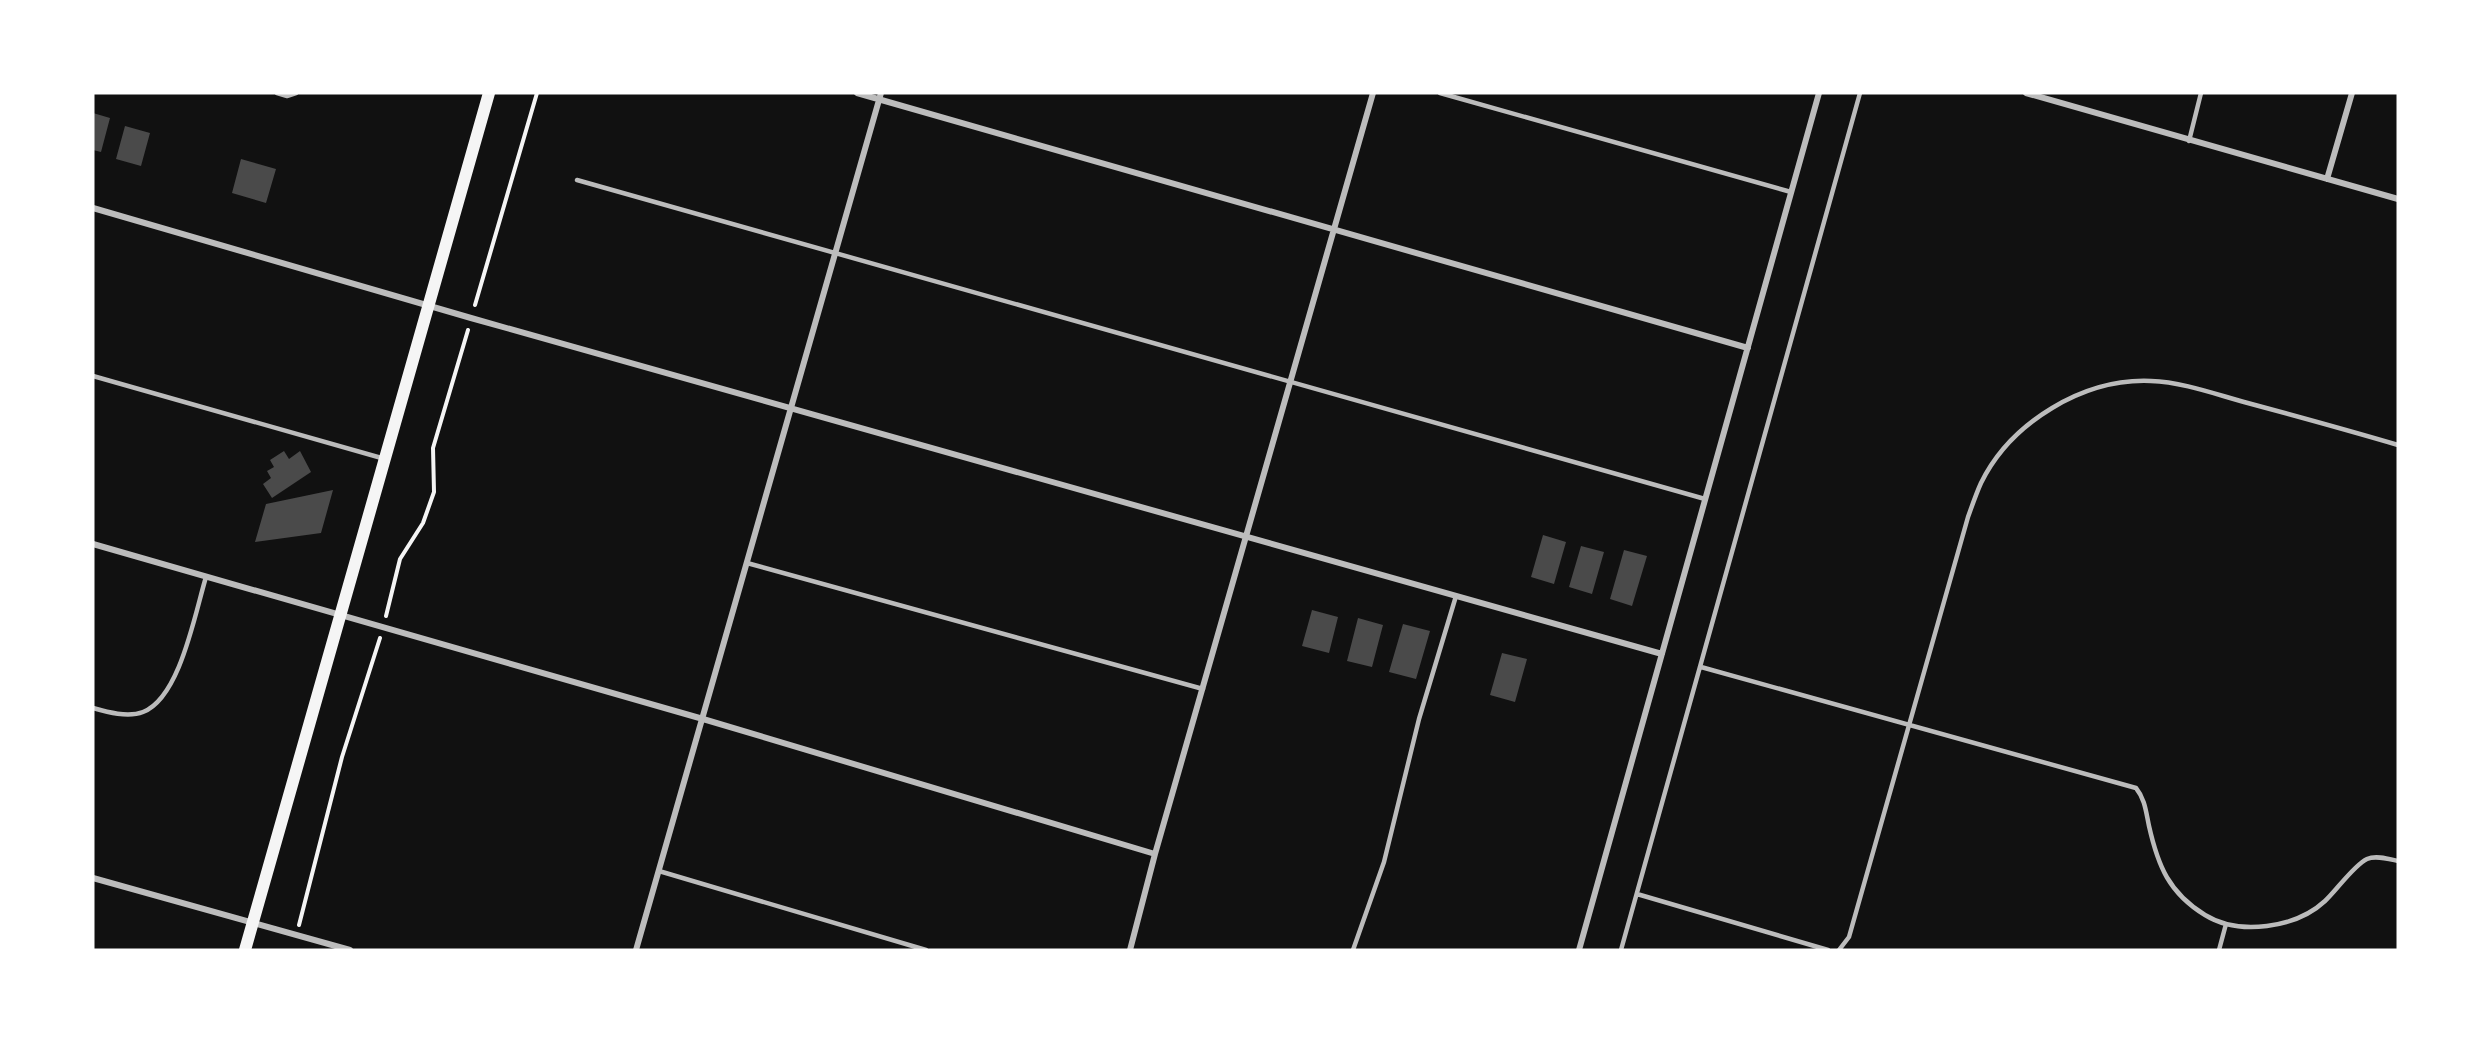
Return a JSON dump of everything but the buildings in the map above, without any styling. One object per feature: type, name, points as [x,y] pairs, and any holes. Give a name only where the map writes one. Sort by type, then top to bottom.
[{"type":"main road","points":[[245,950],[342,617],[489,93]]},
{"type":"street","points":[[857,93],[880,96],[1334,231],[1748,348]]},
{"type":"street","points":[[1130,950],[1155,854],[1373,93]]},
{"type":"street","points":[[1580,950],[1819,93]]},
{"type":"street","points":[[2026,93],[2398,199]]},
{"type":"street","points":[[2327,179],[2352,93]]},
{"type":"street","points":[[636,950],[880,96]]},
{"type":"street","points":[[93,208],[791,409],[1662,654]]},
{"type":"street","points":[[93,544],[703,719],[1155,854]]},
{"type":"street","points":[[93,878],[350,950]]},
{"type":"lane","points":[[278,93],[287,96],[296,93]]},
{"type":"lane","points":[[1440,93],[1791,192]]},
{"type":"lane","points":[[1621,950],[1860,93]]},
{"type":"lane","points":[[2189,141],[2201,93]]},
{"type":"lane","points":[[578,180],[836,251],[1291,384],[1705,500]]},
{"type":"lane","points":[[93,376],[386,459]]},
{"type":"lane","points":[[1839,950],[1849,937],[1968,517],[1982,482],[2008,446],[2029,425],[2062,401],[2096,387],[2151,381],[2200,390],[2398,445]]},
{"type":"lane","points":[[747,563],[1203,689]]},
{"type":"lane","points":[[93,708],[113,714],[142,713],[163,698],[177,672],[206,577]]},
{"type":"lane","points":[[1353,950],[1384,862],[1419,719],[1456,596]]},
{"type":"lane","points":[[1701,667],[2136,788],[2142,796],[2155,854],[2177,894],[2207,916],[2226,924],[2271,925],[2302,916],[2323,903],[2366,859],[2381,857],[2398,861]]},
{"type":"lane","points":[[659,871],[926,950]]},
{"type":"lane","points":[[1637,894],[1828,950]]},
{"type":"lane","points":[[2219,950],[2226,924]]},
{"type":"path","points":[[297,935],[342,757],[384,627],[400,559],[423,523],[434,492],[433,448],[537,93]]}]
